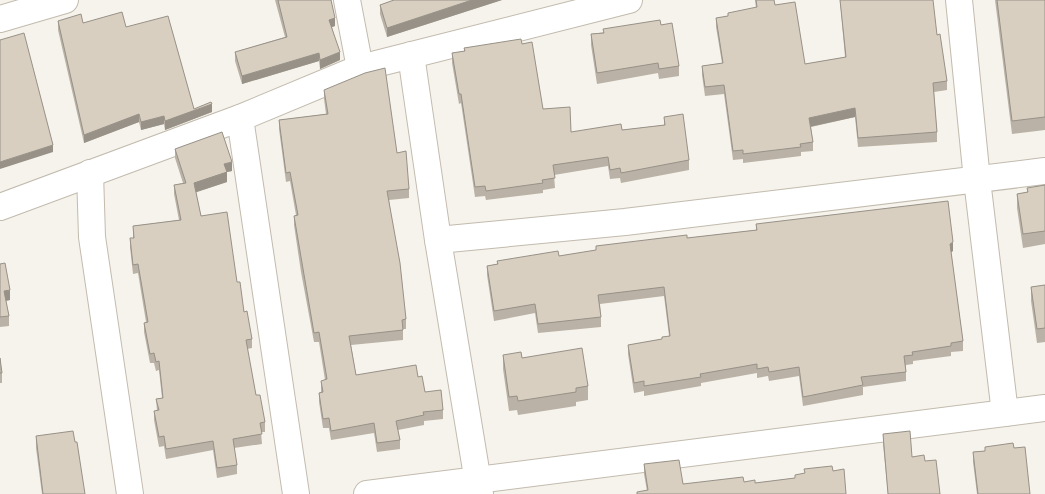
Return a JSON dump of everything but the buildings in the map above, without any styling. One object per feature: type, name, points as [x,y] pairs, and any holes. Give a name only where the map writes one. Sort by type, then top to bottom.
[{"type":"street","points":[[0,20],[65,0]]},
{"type":"street","points":[[347,0],[360,68]]},
{"type":"street","points":[[0,207],[240,118],[360,68],[630,0]]},
{"type":"street","points":[[959,0],[977,180],[1004,413]]},
{"type":"street","points":[[411,55],[438,240],[479,487]]},
{"type":"street","points":[[240,118],[296,494]]},
{"type":"street","points":[[438,240],[625,222],[1045,171]]},
{"type":"street","points":[[90,174],[92,237],[130,494]]},
{"type":"street","points":[[367,494],[479,487],[1045,408]]}]
